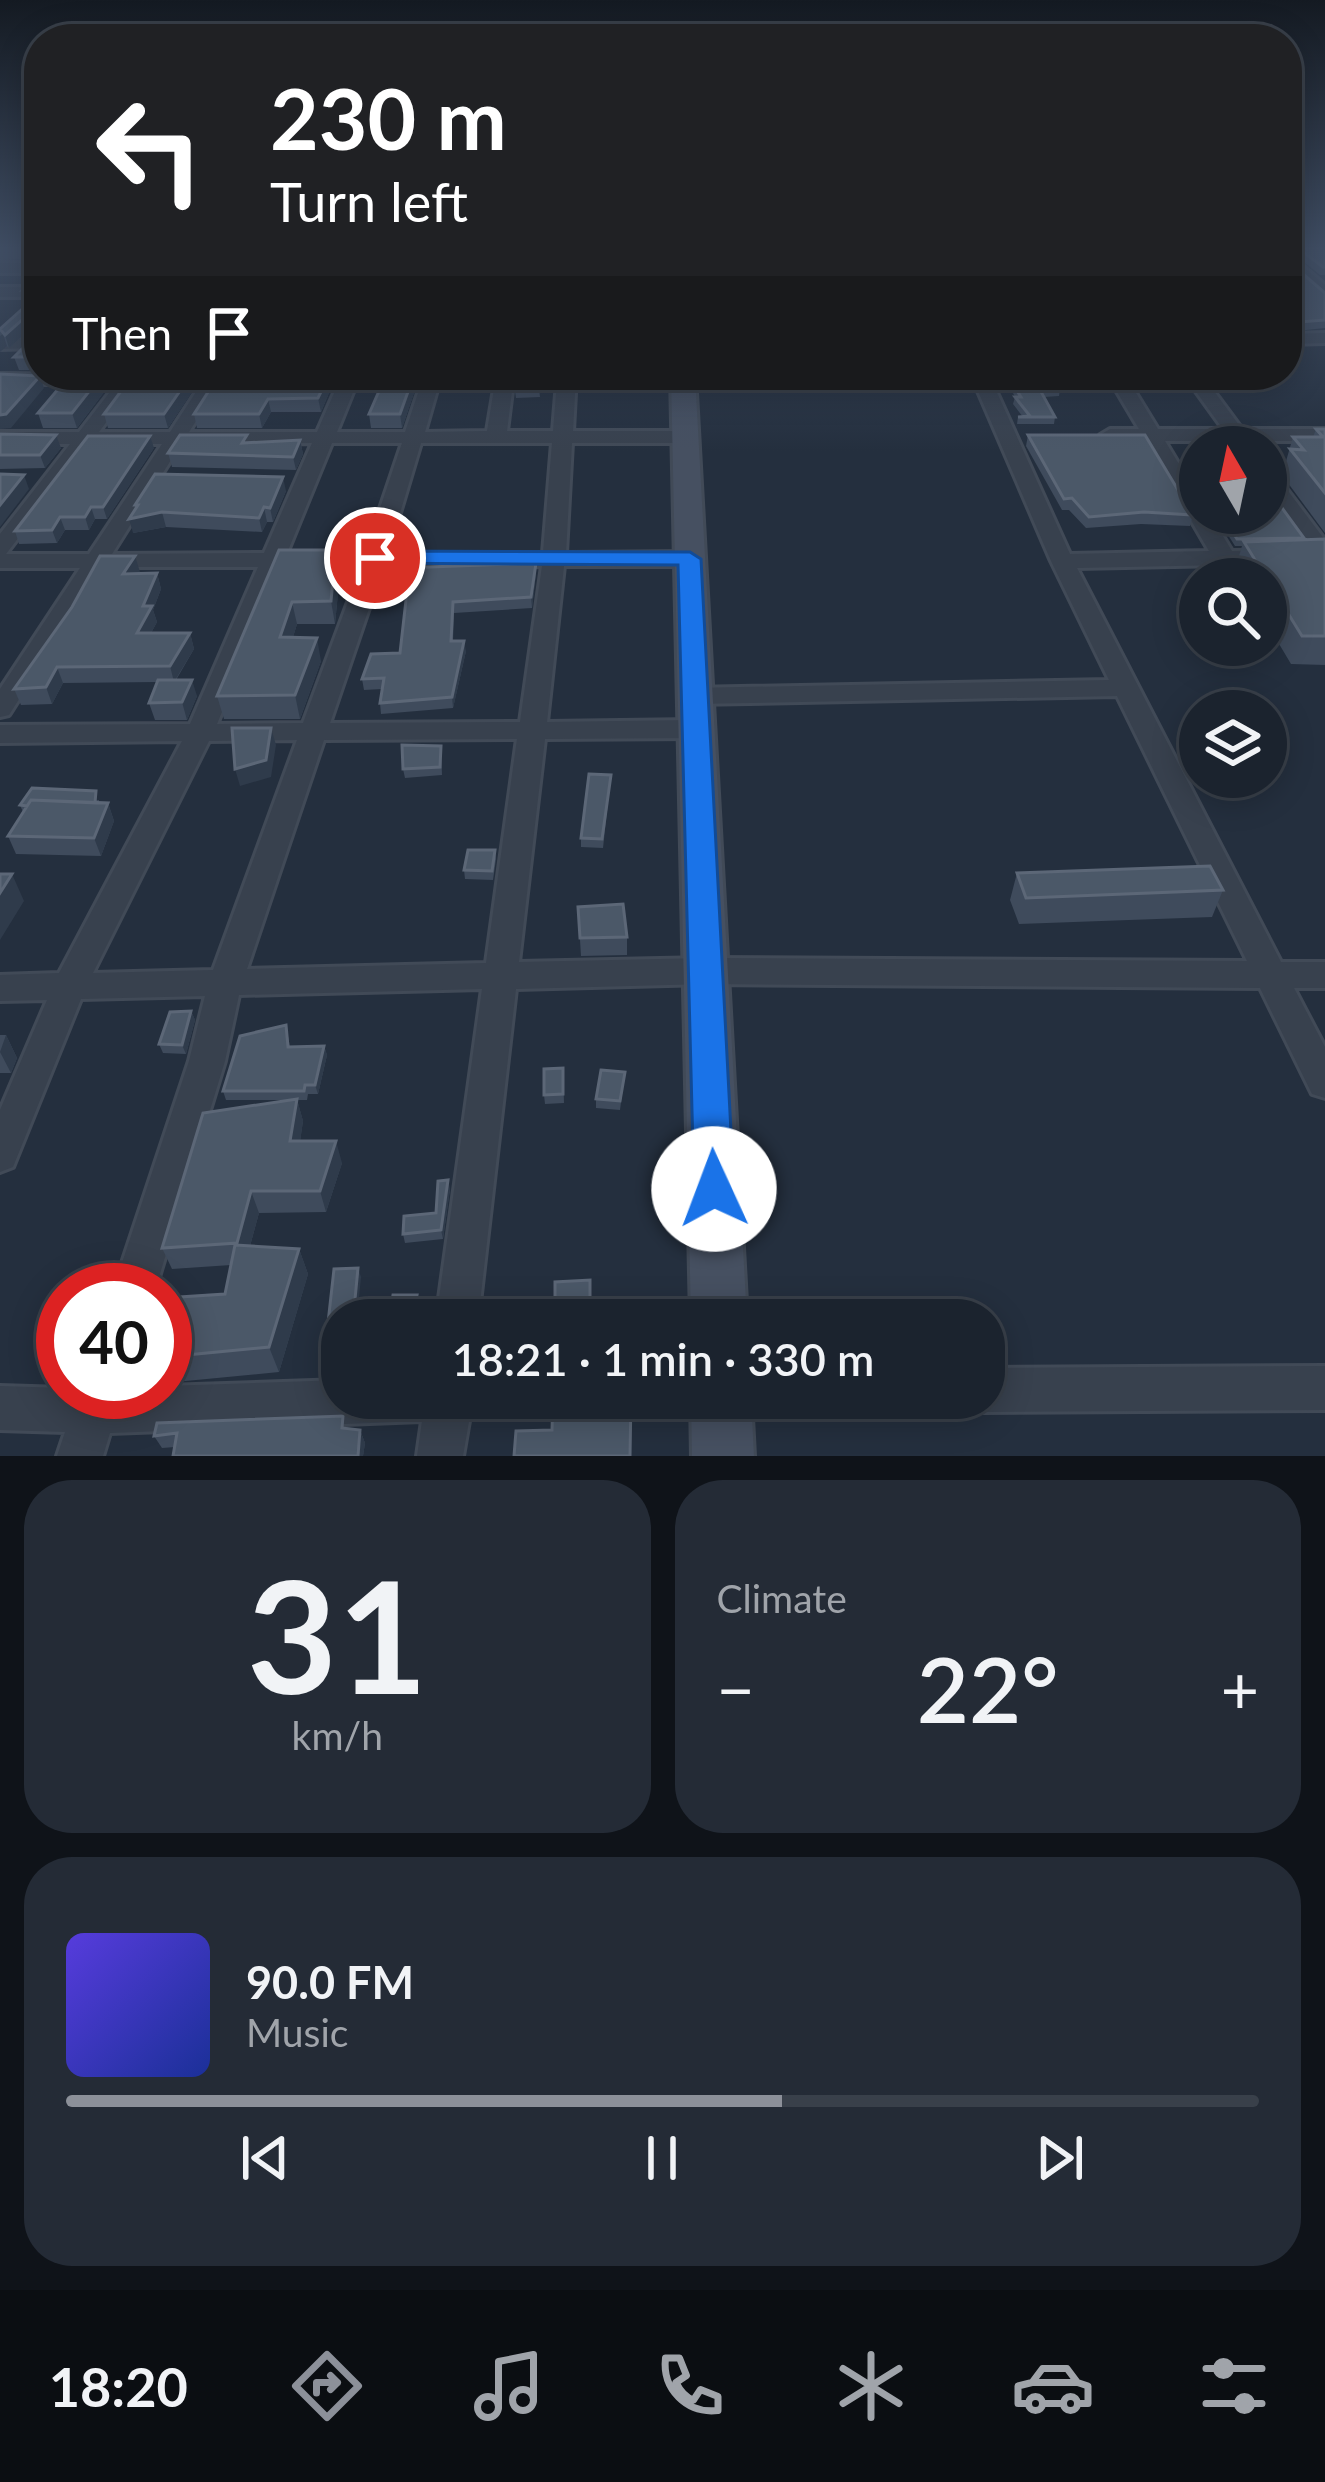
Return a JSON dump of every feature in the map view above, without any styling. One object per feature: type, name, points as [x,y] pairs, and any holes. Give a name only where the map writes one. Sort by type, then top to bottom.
[{"type":"street","points":[[0,375],[24,352]]},
{"type":"street","points":[[0,549],[120,390]]},
{"type":"street","points":[[0,709],[93,562],[159,477],[173,438],[212,390]]},
{"type":"street","points":[[0,1155],[8,1117],[69,987],[200,732],[272,559],[295,481],[326,438],[346,390]]},
{"type":"street","points":[[143,1263],[207,1061],[225,984],[429,390]]},
{"type":"street","points":[[496,438],[503,390]]},
{"type":"street","points":[[460,1299],[554,558],[566,390]]},
{"type":"street","points":[[683,390],[717,1299]]},
{"type":"street","points":[[989,390],[1015,435],[1062,561],[1325,1083]]},
{"type":"street","points":[[1125,390],[1224,557]]},
{"type":"street","points":[[1204,390],[1230,426]]},
{"type":"street","points":[[16,433],[83,438],[685,437]]},
{"type":"street","points":[[1089,435],[1179,437]]},
{"type":"street","points":[[1287,438],[1325,436]]},
{"type":"street","points":[[18,478],[55,478]]},
{"type":"street","points":[[1287,503],[1325,555]]},
{"type":"street","points":[[1062,561],[1325,555]]},
{"type":"street","points":[[0,561],[690,559]]},
{"type":"street","points":[[0,734],[530,730],[693,712],[1125,688]]},
{"type":"street","points":[[0,988],[706,971],[1325,975]]},
{"type":"street","points":[[1005,1390],[1325,1388]]},
{"type":"street","points":[[192,1401],[321,1399]]},
{"type":"street","points":[[0,1408],[36,1406]]},
{"type":"street","points":[[80,1456],[92,1419]]},
{"type":"street","points":[[440,1456],[445,1419]]},
{"type":"street","points":[[722,1419],[723,1456]]},
{"type":"building","points":[[15,316],[24,316],[5,335],[0,329]]},
{"type":"building","points":[[1302,316],[1325,316],[1325,320],[1302,322]]},
{"type":"building","points":[[0,374],[24,375],[27,390],[0,415]]},
{"type":"building","points":[[57,390],[90,390],[72,413],[38,413]]},
{"type":"building","points":[[122,390],[181,390],[164,414],[104,414]]},
{"type":"building","points":[[209,390],[322,390],[318,398],[268,399],[259,414],[194,414]]},
{"type":"building","points":[[379,390],[409,390],[400,414],[369,414]]},
{"type":"building","points":[[1017,390],[1040,390],[1055,417],[1018,417],[1030,416],[1015,397],[1021,397]]},
{"type":"building","points":[[1316,429],[1325,429],[1325,493],[1290,449],[1304,450],[1293,437],[1323,437]]},
{"type":"building","points":[[0,434],[56,435],[40,455],[0,455]]},
{"type":"building","points":[[180,435],[247,435],[242,443],[300,440],[293,457],[168,453]]},
{"type":"building","points":[[1028,435],[1145,435],[1179,492],[1179,514],[1089,517],[1072,498],[1064,499]]},
{"type":"building","points":[[88,436],[150,436],[103,507],[91,507],[85,517],[60,517],[52,530],[15,531]]},
{"type":"building","points":[[0,474],[24,475],[0,505]]},
{"type":"building","points":[[155,474],[283,477],[270,508],[264,507],[259,518],[162,512],[129,519]]},
{"type":"building","points":[[1287,515],[1304,538],[1237,539],[1234,534],[1287,534]]},
{"type":"building","points":[[1325,539],[1325,636],[1302,636],[1287,612],[1287,558],[1254,558],[1244,542]]},
{"type":"building","points":[[279,550],[336,550],[331,601],[292,602],[280,637],[317,638],[295,695],[217,696]]},
{"type":"building","points":[[100,556],[135,556],[123,574],[157,573],[143,606],[152,606],[137,633],[190,633],[170,666],[57,667],[46,687],[14,689],[72,607]]},
{"type":"building","points":[[536,563],[531,597],[453,602],[451,641],[464,641],[452,697],[380,703],[384,678],[362,679],[371,654],[400,653],[404,568]]},
{"type":"building","points":[[158,680],[192,680],[182,702],[149,703]]},
{"type":"building","points":[[232,728],[271,728],[266,760],[235,769]]},
{"type":"building","points":[[402,745],[441,746],[440,767],[403,769]]},
{"type":"building","points":[[589,774],[611,775],[602,839],[581,838]]},
{"type":"building","points":[[32,788],[96,791],[95,803],[31,800],[27,806],[20,805]]},
{"type":"building","points":[[31,800],[108,803],[94,838],[8,836]]},
{"type":"building","points":[[468,850],[495,850],[492,871],[464,870]]},
{"type":"building","points":[[1210,866],[1223,890],[1026,898],[1017,873]]},
{"type":"building","points":[[0,874],[12,874],[0,893]]},
{"type":"building","points":[[623,904],[627,937],[580,938],[578,907]]},
{"type":"building","points":[[191,1011],[182,1045],[159,1044],[170,1012]]},
{"type":"building","points":[[286,1025],[288,1047],[324,1046],[315,1085],[305,1085],[304,1091],[223,1091],[240,1036]]},
{"type":"building","points":[[563,1068],[563,1094],[544,1095],[544,1069]]},
{"type":"building","points":[[601,1070],[625,1072],[620,1101],[596,1099]]},
{"type":"building","points":[[297,1099],[290,1141],[336,1141],[320,1191],[251,1191],[237,1243],[162,1248],[203,1113]]},
{"type":"building","points":[[448,1180],[441,1230],[403,1234],[404,1216],[436,1213],[438,1181]]},
{"type":"building","points":[[235,1245],[299,1249],[269,1347],[192,1354],[192,1296],[225,1294]]},
{"type":"building","points":[[358,1268],[355,1299],[331,1299],[334,1269]]},
{"type":"building","points":[[590,1280],[590,1299],[555,1299],[555,1282]]},
{"type":"building","points":[[393,1295],[417,1295],[416,1299],[392,1299]]},
{"type":"building","points":[[343,1419],[342,1428],[360,1430],[358,1456],[173,1456],[177,1433],[154,1436],[157,1423]]},
{"type":"building","points":[[552,1419],[631,1419],[630,1456],[514,1456],[516,1431],[552,1430]]},
{"type":"route","points":[[375,558],[690,559],[714,1189]]}]
